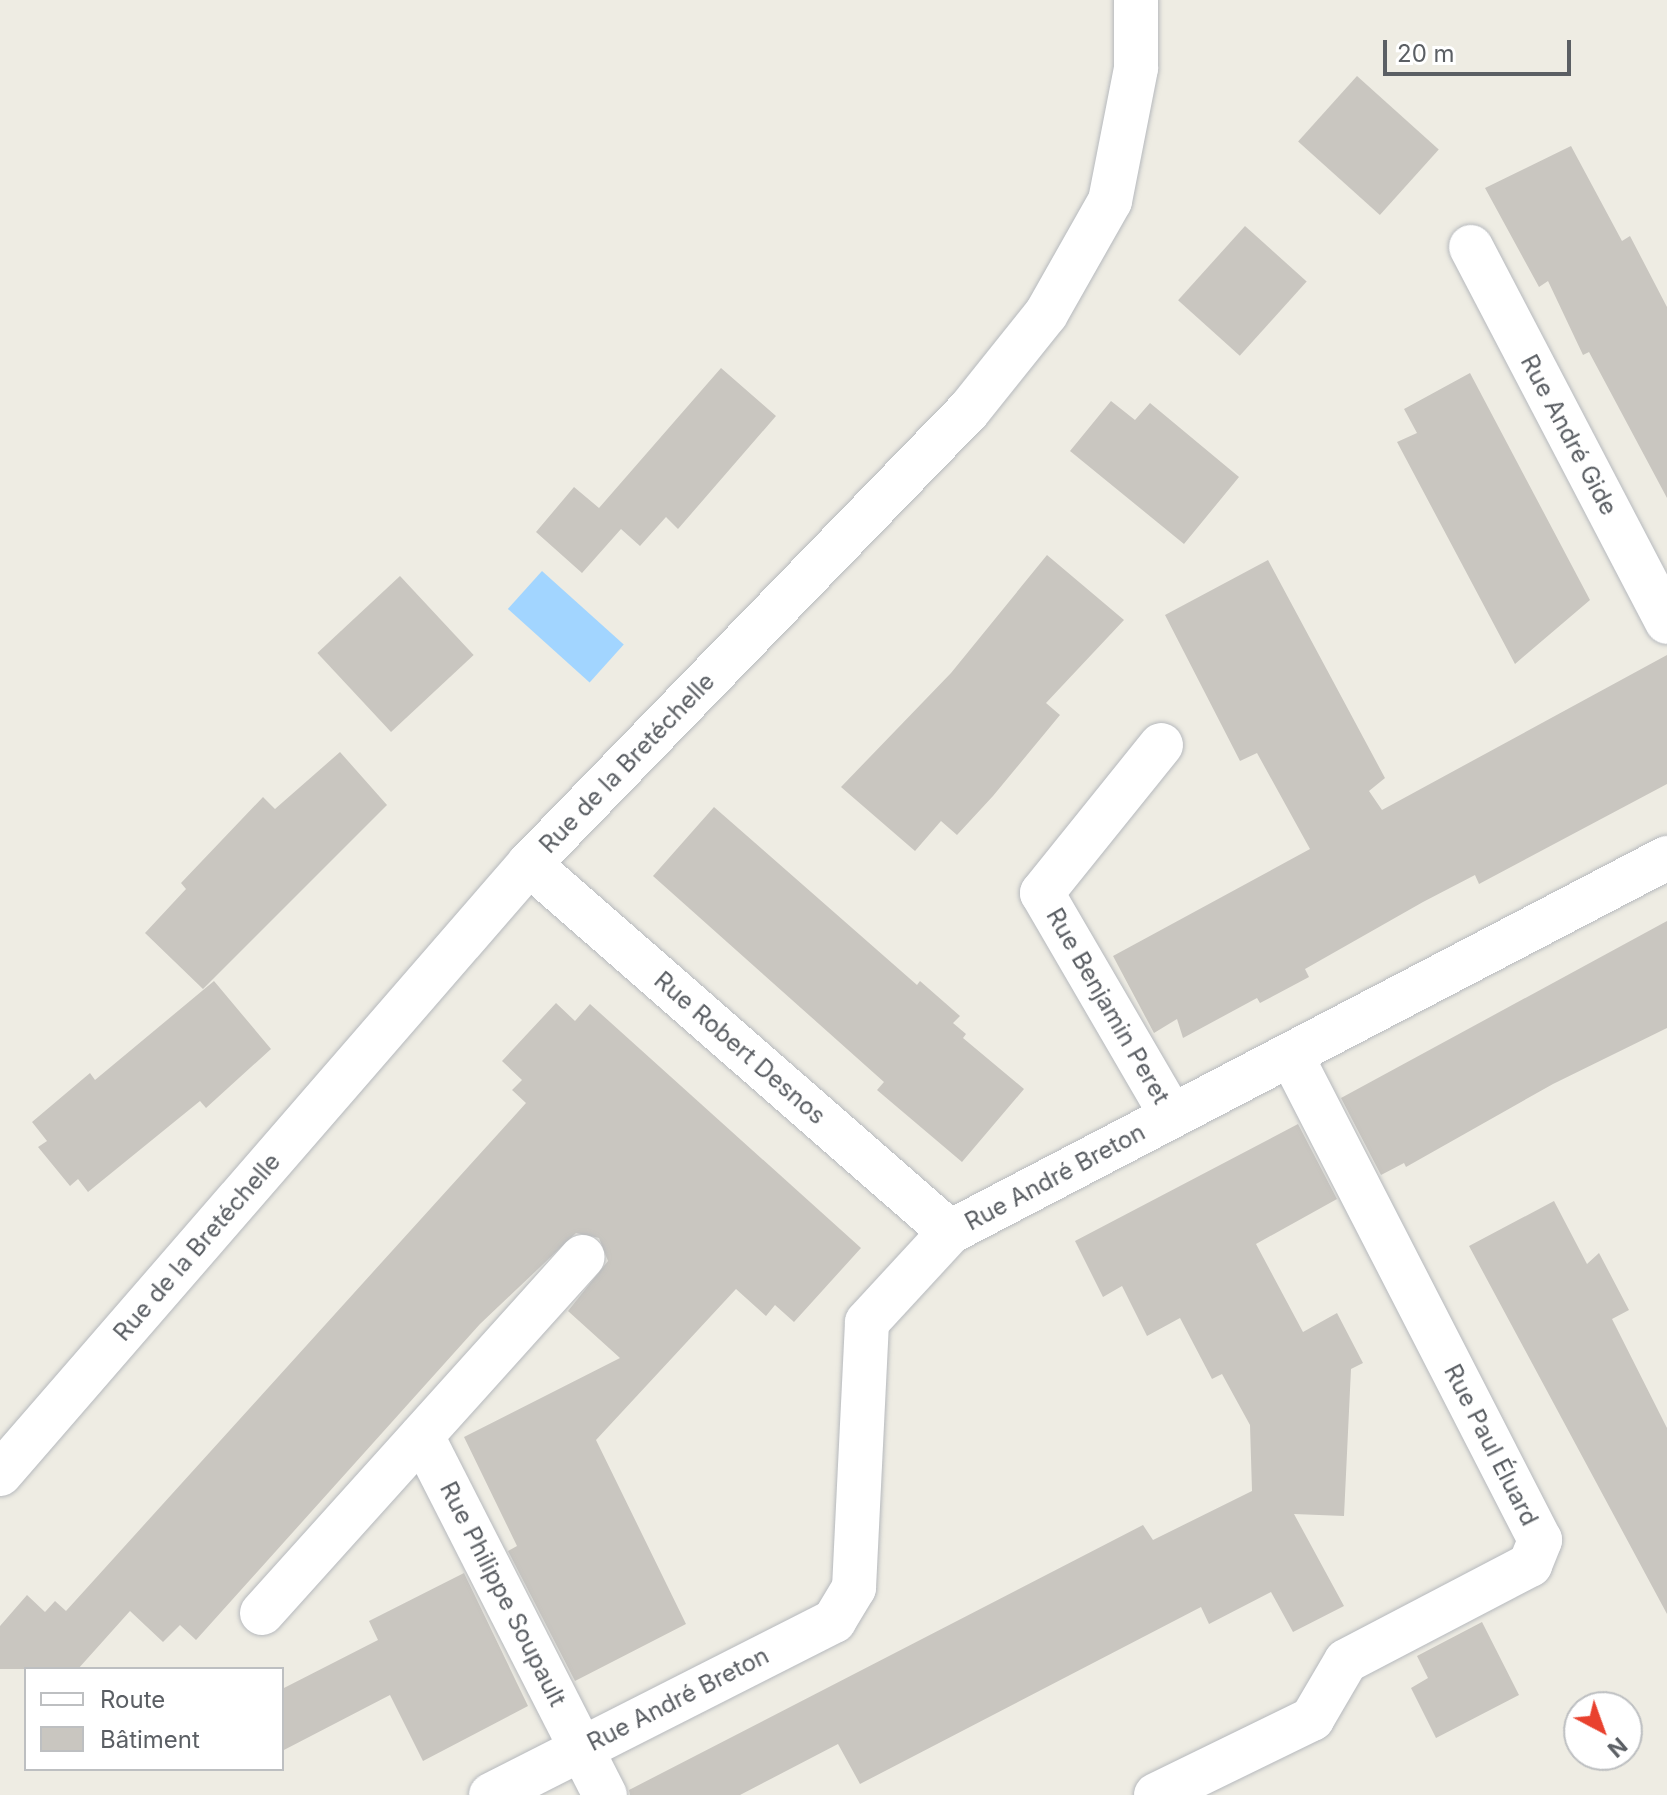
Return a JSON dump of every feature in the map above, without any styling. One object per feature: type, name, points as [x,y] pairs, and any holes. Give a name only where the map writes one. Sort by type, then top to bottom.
[{"type":"street","name":"Rue de la Bretéchelle","points":[[0,1474],[529,864],[969,410],[1046,314],[1110,201],[1136,68],[1136,0]]},
{"type":"street","name":"Rue André Gide","points":[[1471,247],[1667,622]]},
{"type":"street","name":"Rue Benjamin Peret","points":[[1161,745],[1042,893],[1172,1116]]},
{"type":"street","name":"Rue André Breton","points":[[491,1795],[834,1621],[854,1588],[867,1322],[950,1232],[1667,858]]},
{"type":"street","name":"Rue Robert Desnos","points":[[529,864],[950,1232]]},
{"type":"street","name":"Rue Paul Éluard","points":[[1156,1795],[1312,1719],[1346,1661],[1530,1565],[1540,1540],[1291,1055]]},
{"type":"street","points":[[262,1613],[583,1257]]},
{"type":"street","name":"Rue Philippe Soupault","points":[[422,1436],[605,1795]]},
{"type":"water","points":[[542,571],[624,645],[590,683],[508,609]]},
{"type":"building","points":[[1357,76],[1439,150],[1380,215],[1298,141]]},
{"type":"building","points":[[1571,146],[1622,241],[1630,236],[1667,307],[1667,498],[1589,352],[1583,355],[1548,281],[1539,287],[1485,188]]},
{"type":"building","points":[[1245,226],[1307,282],[1240,356],[1178,300]]},
{"type":"building","points":[[721,368],[776,416],[678,529],[666,517],[640,546],[621,529],[582,573],[536,532],[574,487],[599,508]]},
{"type":"building","points":[[1470,373],[1590,600],[1515,664],[1397,442],[1417,433],[1404,409]]},
{"type":"building","points":[[1111,401],[1135,420],[1150,403],[1239,477],[1184,544],[1070,451]]},
{"type":"building","points":[[1047,555],[1124,620],[1046,703],[1060,715],[993,796],[957,835],[941,821],[915,851],[841,787],[951,673]]},
{"type":"building","points":[[1268,560],[1385,778],[1369,791],[1382,810],[1667,655],[1667,784],[1479,884],[1475,875],[1423,902],[1305,969],[1309,977],[1260,1003],[1257,998],[1183,1038],[1177,1019],[1154,1033],[1113,956],[1310,849],[1257,753],[1240,761],[1165,615]]},
{"type":"building","points":[[400,576],[474,655],[391,732],[317,653]]},
{"type":"building","points":[[340,752],[387,805],[203,989],[145,933],[186,889],[181,883],[263,797],[275,809]]},
{"type":"building","points":[[714,807],[917,985],[920,981],[960,1016],[953,1023],[966,1034],[963,1038],[1024,1089],[962,1162],[877,1090],[884,1082],[653,876]]},
{"type":"building","points":[[1667,921],[1667,1028],[1553,1084],[1406,1167],[1404,1163],[1381,1175],[1341,1098]]},
{"type":"building","points":[[214,981],[271,1049],[206,1108],[200,1101],[88,1192],[78,1179],[70,1186],[38,1147],[47,1141],[32,1122],[90,1073],[95,1080]]},
{"type":"building","points":[[556,1003],[575,1021],[590,1004],[861,1248],[794,1322],[775,1305],[766,1316],[736,1289],[596,1440],[686,1624],[575,1681],[508,1551],[517,1546],[464,1437],[620,1358],[568,1311],[608,1261],[599,1238],[576,1233],[480,1324],[196,1640],[180,1625],[163,1642],[130,1611],[80,1667],[0,1669],[0,1626],[27,1595],[45,1612],[55,1601],[66,1611],[526,1103],[512,1090],[522,1080],[502,1061]]},
{"type":"building","points":[[1298,1124],[1337,1199],[1256,1244],[1303,1332],[1337,1313],[1363,1363],[1351,1369],[1344,1516],[1294,1514],[1344,1606],[1293,1632],[1271,1592],[1209,1624],[1201,1607],[860,1784],[838,1744],[740,1795],[630,1795],[629,1790],[1143,1525],[1153,1540],[1252,1491],[1250,1425],[1222,1374],[1212,1379],[1180,1318],[1147,1336],[1122,1286],[1103,1297],[1075,1241]]},
{"type":"building","points":[[1554,1201],[1587,1264],[1599,1253],[1629,1310],[1612,1319],[1667,1428],[1667,1614],[1469,1246]]},
{"type":"building","points":[[464,1573],[528,1706],[423,1761],[390,1695],[284,1750],[284,1688],[378,1640],[369,1621]]},
{"type":"building","points":[[1482,1622],[1519,1695],[1436,1738],[1411,1688],[1428,1678],[1417,1656]]}]
